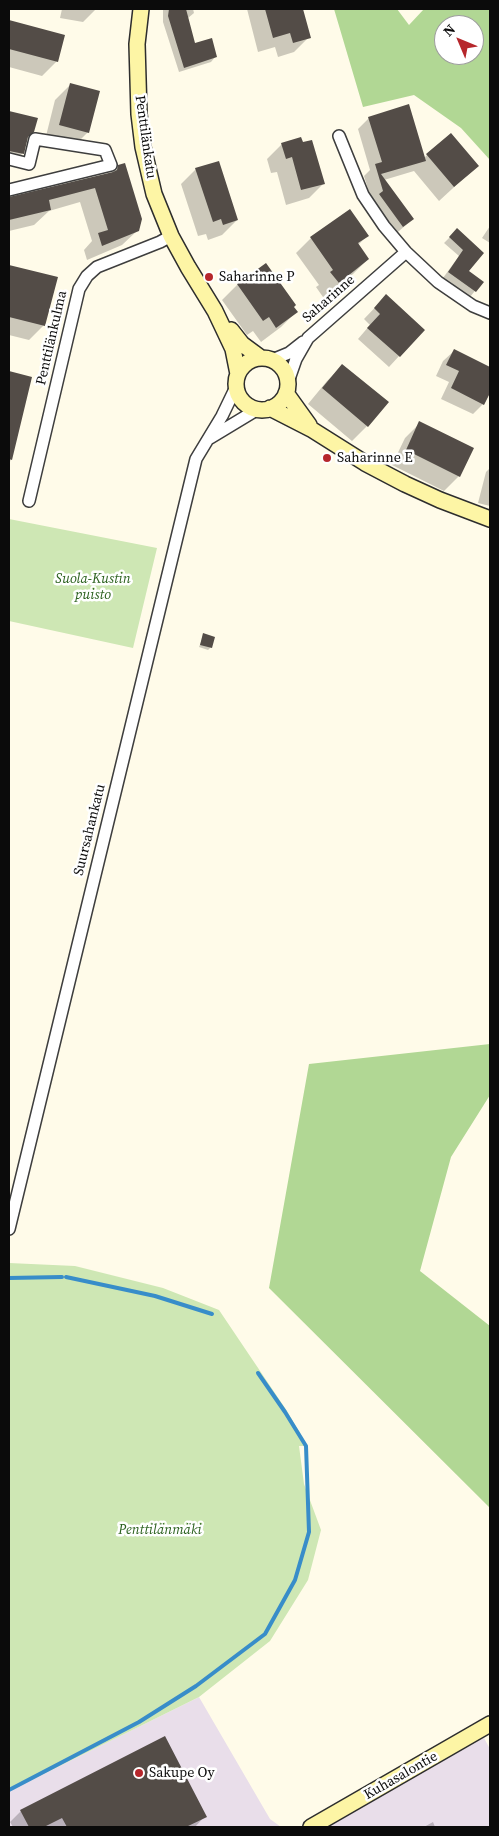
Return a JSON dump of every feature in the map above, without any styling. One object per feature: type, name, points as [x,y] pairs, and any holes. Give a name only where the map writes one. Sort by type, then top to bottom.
[{"type":"street","name":"Penttilänkatu","points":[[140,9],[137,44],[137,81],[143,148],[154,194],[171,236],[215,311],[233,349],[237,380]]},
{"type":"street","points":[[339,136],[363,195],[384,226],[406,252],[438,282],[474,306],[490,314]]},
{"type":"street","points":[[9,159],[29,164],[35,138],[105,150],[111,165],[9,190]]},
{"type":"street","name":"Penttilänkulma","points":[[29,501],[79,289],[87,276],[97,267],[171,236]]},
{"type":"street","name":"Saharinne","points":[[287,387],[296,359],[308,338],[406,252]]},
{"type":"street","name":"Penttilänkatu","points":[[215,311],[242,344],[266,359]]},
{"type":"street","points":[[308,338],[289,352],[266,359],[250,361],[241,369],[237,380],[240,396],[243,401],[253,408],[264,409],[311,429],[365,463],[405,484],[490,519]]},
{"type":"street","points":[[207,440],[264,409],[280,403],[287,387],[287,376],[282,366],[266,359]]},
{"type":"street","name":"Suursahankatu","points":[[9,1229],[196,458],[222,416],[237,380]]},
{"type":"street","points":[[287,387],[311,429]]},
{"type":"street","name":"Kuhasalontie","points":[[311,1827],[490,1724]]},
{"type":"shaded area","points":[[199,1697],[270,1819],[281,1827],[9,1827],[9,1791]]},
{"type":"shaded area","points":[[484,1738],[490,1749],[490,1827],[324,1827]]},
{"type":"green space","points":[[334,9],[397,9],[409,25],[424,9],[490,9],[490,160],[461,128],[414,95],[363,107]]},
{"type":"green space","name":"Suola-Kustin puisto","points":[[9,519],[157,548],[133,648],[9,621]]},
{"type":"green space","points":[[490,1044],[490,1095],[451,1157],[420,1271],[490,1326],[490,1508],[269,1288],[309,1064]]},
{"type":"green space","name":"Penttilänmäki","points":[[9,1263],[75,1266],[163,1288],[219,1310],[287,1411],[307,1446],[299,1446],[304,1484],[321,1530],[308,1580],[270,1641],[199,1697],[9,1791]]},
{"type":"building","points":[[169,9],[186,9],[195,43],[212,38],[217,57],[184,68],[168,16]]},
{"type":"building","points":[[265,9],[303,9],[311,38],[293,43],[290,33],[273,38]]},
{"type":"building","points":[[9,20],[65,35],[58,62],[9,49]]},
{"type":"building","points":[[70,83],[100,91],[89,133],[59,125]]},
{"type":"building","points":[[409,104],[426,161],[381,174],[414,219],[403,227],[379,194],[383,191],[375,164],[382,162],[368,117]]},
{"type":"building","points":[[9,111],[38,118],[34,132],[28,137],[24,154],[9,151]]},
{"type":"building","points":[[451,133],[479,166],[454,187],[426,154]]},
{"type":"building","points":[[301,137],[303,142],[312,140],[325,184],[301,190],[292,157],[286,159],[281,143]]},
{"type":"building","points":[[219,161],[238,220],[223,225],[221,219],[213,222],[195,168]]},
{"type":"building","points":[[125,163],[142,219],[139,231],[102,246],[98,233],[108,230],[95,188],[49,200],[51,210],[9,220],[9,197],[113,172],[117,170],[118,165]]},
{"type":"building","points":[[350,209],[369,236],[358,243],[369,259],[339,283],[330,272],[333,270],[310,237]]},
{"type":"building","points":[[457,228],[484,253],[469,271],[484,282],[476,292],[448,272],[463,250],[449,237]]},
{"type":"building","points":[[266,263],[296,305],[294,307],[298,312],[276,328],[269,317],[263,321],[237,284]]},
{"type":"building","points":[[9,265],[58,277],[45,326],[9,317]]},
{"type":"building","points":[[386,294],[425,330],[400,357],[367,328],[380,314],[374,308]]},
{"type":"building","points":[[454,349],[490,367],[490,393],[484,405],[451,388],[459,371],[446,365]]},
{"type":"building","points":[[342,364],[389,402],[368,427],[322,388]]},
{"type":"building","points":[[9,371],[32,377],[12,460],[9,459]]},
{"type":"building","points":[[419,421],[474,448],[460,477],[406,450]]},
{"type":"building","points":[[203,633],[215,637],[212,648],[200,645]]},
{"type":"building","name":"Sakupe Oy","points":[[165,1736],[207,1817],[186,1827],[67,1827],[62,1818],[44,1827],[29,1827],[20,1810]]},
{"type":"waterway","points":[[9,1278],[62,1277]]},
{"type":"waterway","points":[[66,1277],[155,1296],[212,1314]]},
{"type":"waterway","points":[[9,1790],[139,1722],[196,1686],[265,1634],[295,1580],[309,1532],[306,1446],[258,1373]]},
{"type":"place","name":"Saharinne P","points":[[209,277]]},
{"type":"place","name":"Saharinne E","points":[[327,458]]},
{"type":"place","name":"Sakupe Oy","points":[[139,1773]]}]
